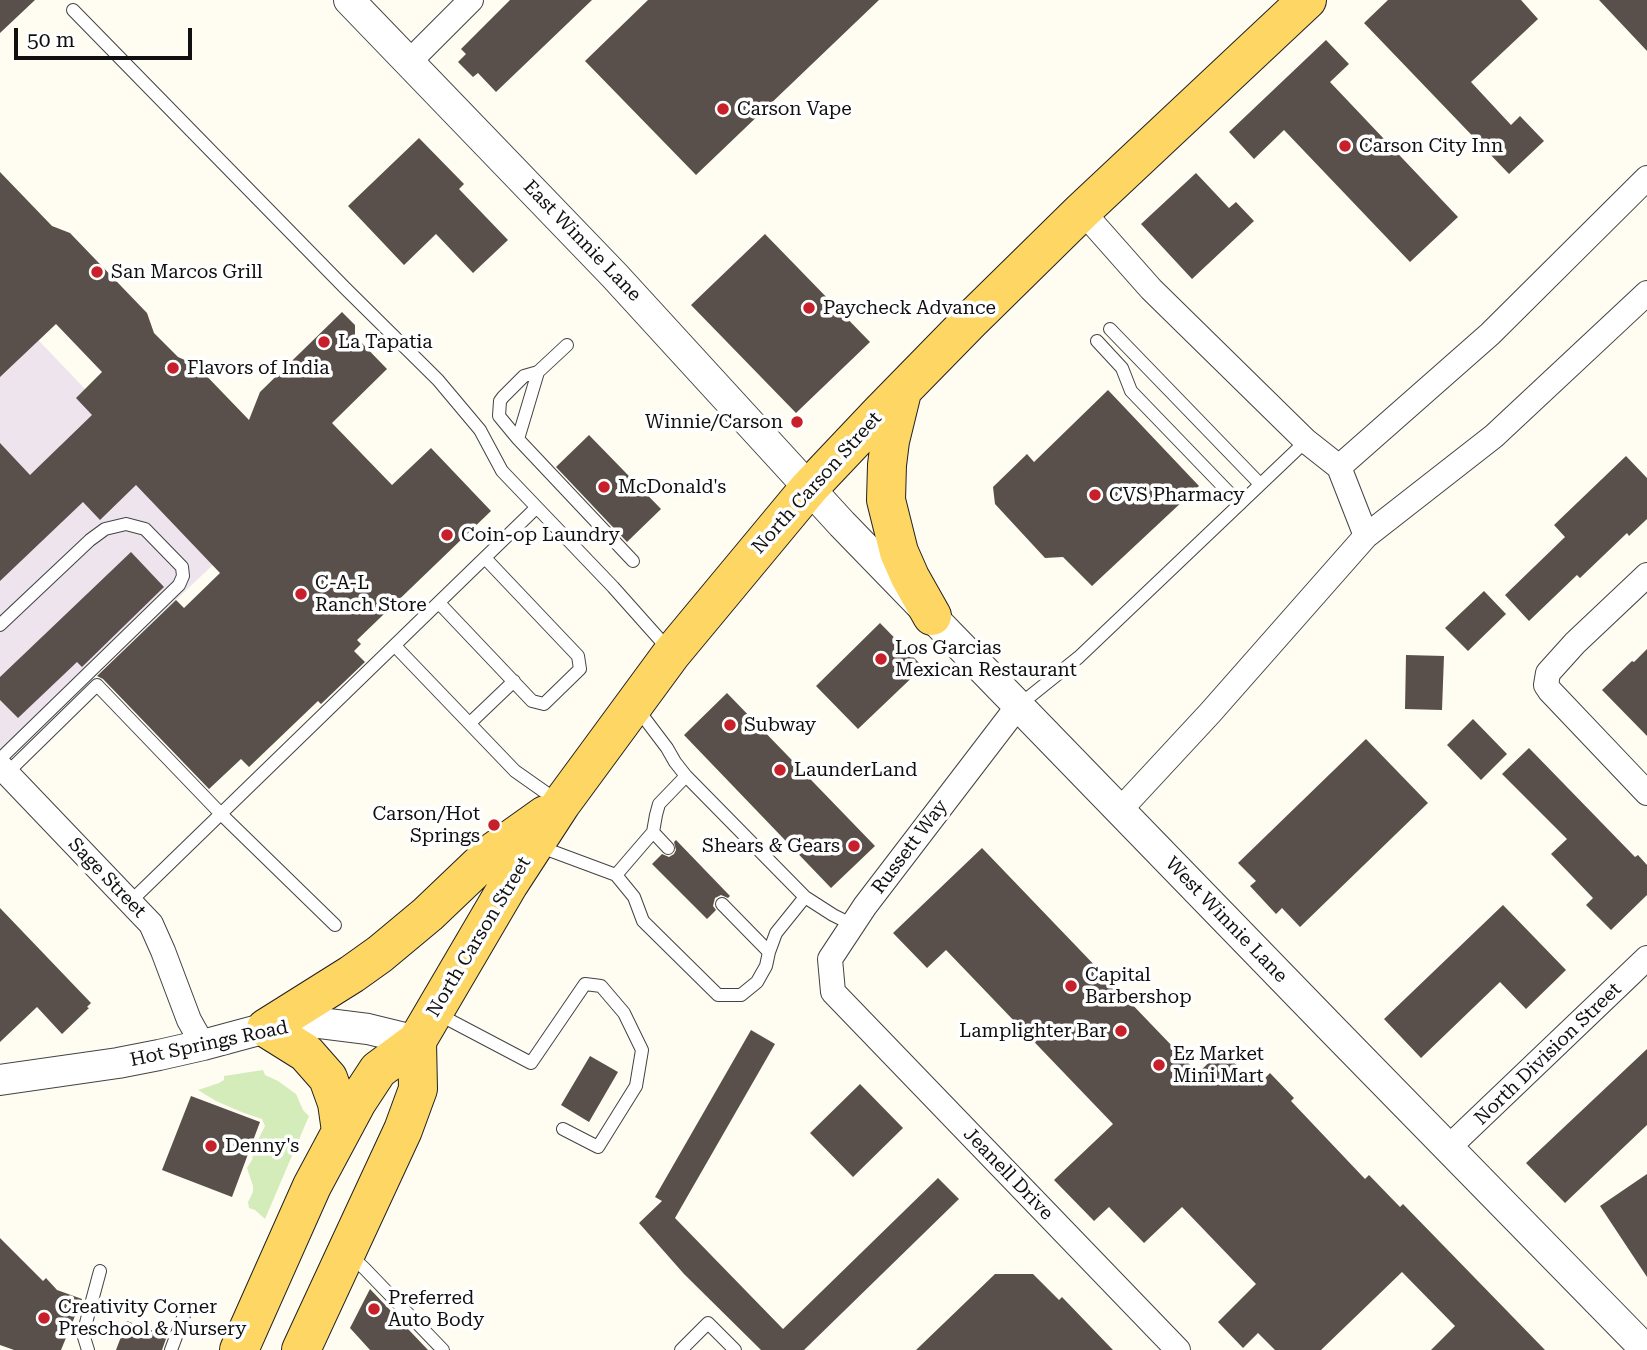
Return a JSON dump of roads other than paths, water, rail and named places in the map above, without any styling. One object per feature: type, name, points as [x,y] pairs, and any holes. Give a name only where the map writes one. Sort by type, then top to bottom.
[{"type":"main road","name":"North Carson Street","points":[[252,1344],[312,1186],[357,1102],[378,1070],[426,1027],[534,845],[672,653],[809,488],[970,321],[1082,211],[1307,0]]},
{"type":"main road","points":[[902,391],[890,441],[887,499],[899,552],[932,616]]},
{"type":"main road","points":[[341,1131],[337,1103],[328,1078],[306,1053],[266,1028],[380,954],[428,914],[493,852],[561,804]]},
{"type":"main road","points":[[301,1350],[403,1130],[418,1089],[426,1027]]},
{"type":"street","name":"East Winnie Lane","points":[[349,0],[614,275],[809,488]]},
{"type":"street","points":[[410,62],[471,0]]},
{"type":"street","points":[[1339,467],[1490,334],[1647,178]]},
{"type":"street","points":[[1082,211],[1152,289],[1306,441],[1339,467],[1366,536]]},
{"type":"street","points":[[1120,810],[1210,713],[1366,536],[1494,436],[1647,293]]},
{"type":"street","name":"West Winnie Lane","points":[[809,488],[1646,1350]]},
{"type":"street","points":[[1647,575],[1575,643],[1548,673],[1546,685],[1647,793]]},
{"type":"street","name":"Russett Way","points":[[838,998],[833,992],[830,959],[864,906],[1018,706]]},
{"type":"street","name":"Sage Street","points":[[2,766],[151,924],[189,1020],[203,1045]]},
{"type":"street","name":"North Division Street","points":[[1448,1148],[1647,958]]},
{"type":"street","name":"Jeanell Drive","points":[[838,998],[1178,1350]]},
{"type":"street","name":"Hot Springs Road","points":[[0,1080],[118,1063],[266,1028],[320,1023],[368,1028],[426,1027]]},
{"type":"lane","points":[[73,10],[438,380],[480,430],[502,471],[672,653]]},
{"type":"lane","points":[[1110,329],[1260,484]]},
{"type":"lane","points":[[1097,341],[1122,368],[1131,391],[1240,504]]},
{"type":"lane","points":[[567,345],[538,372],[524,376],[503,397],[500,401],[499,416],[633,561]]},
{"type":"lane","points":[[518,439],[538,372]]},
{"type":"lane","points":[[1018,706],[1079,657],[1306,441]]},
{"type":"lane","points":[[130,902],[536,508]]},
{"type":"lane","points":[[0,625],[104,529],[126,524],[145,529],[182,567],[183,576],[179,585],[2,766]]},
{"type":"lane","points":[[439,603],[532,701],[544,704],[580,668],[578,656],[485,558]]},
{"type":"lane","points":[[395,646],[515,771],[561,804]]},
{"type":"lane","points":[[470,723],[513,681]]},
{"type":"lane","points":[[2,766],[96,685],[221,814],[335,925]]},
{"type":"lane","points":[[634,705],[686,776],[805,897],[853,925]]},
{"type":"lane","points":[[616,874],[653,832],[659,804],[686,776]]},
{"type":"lane","points":[[653,832],[668,848]]},
{"type":"lane","points":[[534,845],[616,874],[634,897],[643,921],[718,995],[741,995],[757,982],[766,966],[776,933],[805,897]]},
{"type":"lane","points":[[722,904],[769,952]]},
{"type":"lane","points":[[426,1027],[531,1063],[585,984],[601,986],[624,1013],[642,1051],[636,1086],[598,1147],[563,1129]]},
{"type":"lane","points":[[346,1252],[443,1350]]},
{"type":"lane","points":[[88,1350],[83,1334],[100,1271]]},
{"type":"lane","points":[[171,1350],[187,1307]]},
{"type":"lane","points":[[681,1350],[709,1323],[735,1350]]},
{"type":"place","name":"Carson Vape","points":[[723,109]]},
{"type":"place","name":"Carson City Inn","points":[[1345,146]]},
{"type":"place","name":"San Marcos Grill","points":[[97,272]]},
{"type":"place","name":"Paycheck Advance","points":[[809,308]]},
{"type":"place","name":"La Tapatia","points":[[324,342]]},
{"type":"place","name":"Flavors of India","points":[[173,368]]},
{"type":"place","name":"Winnie/Carson","points":[[797,422]]},
{"type":"place","name":"McDonald's","points":[[604,487]]},
{"type":"place","name":"CVS Pharmacy","points":[[1095,495]]},
{"type":"place","name":"Coin-op Laundry","points":[[447,535]]},
{"type":"place","name":"C-A-L Ranch Store","points":[[301,594]]},
{"type":"place","name":"Los Garcias Mexican Restaurant","points":[[881,659]]},
{"type":"place","name":"Subway","points":[[730,725]]},
{"type":"place","name":"LaunderLand","points":[[780,770]]},
{"type":"place","name":"Carson/Hot Springs","points":[[494,825]]},
{"type":"place","name":"Shears & Gears","points":[[854,846]]},
{"type":"place","name":"Capital Barbershop","points":[[1071,986]]},
{"type":"place","name":"Lamplighter Bar","points":[[1121,1031]]},
{"type":"place","name":"Ez Market Mini Mart","points":[[1159,1065]]},
{"type":"place","name":"Denny's","points":[[211,1146]]},
{"type":"place","name":"Preferred Auto Body","points":[[374,1309]]},
{"type":"place","name":"Creativity Corner Preschool & Nursery","points":[[44,1318]]}]
